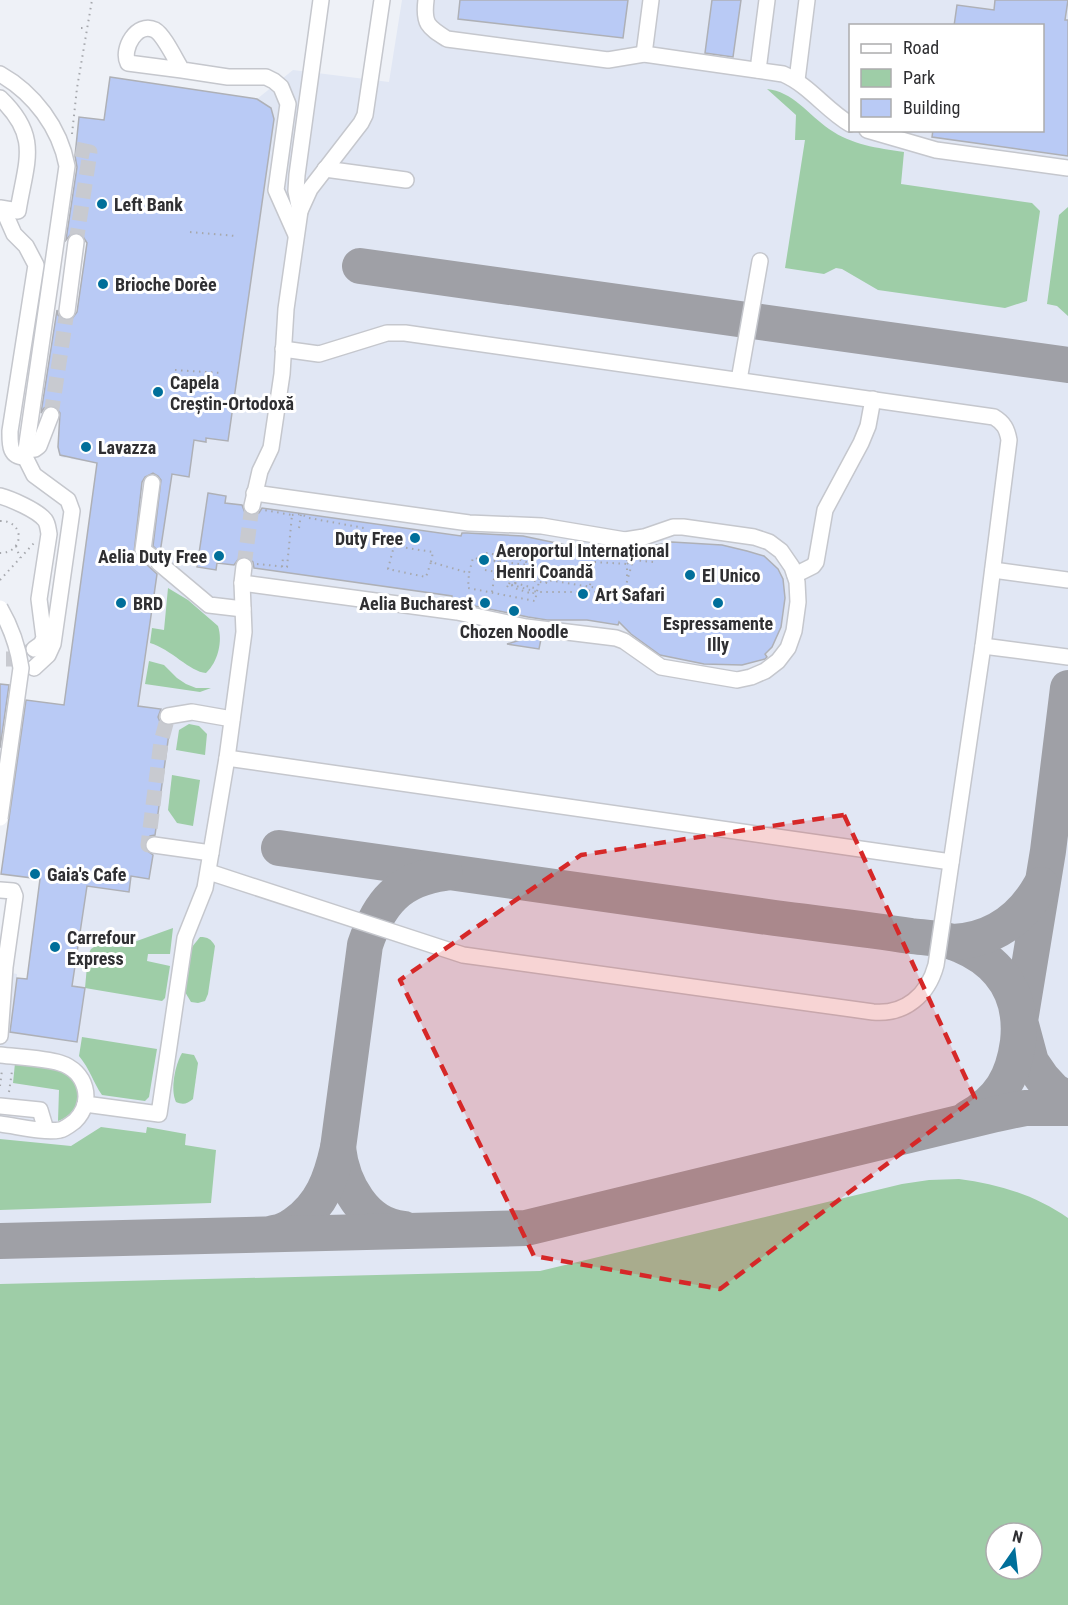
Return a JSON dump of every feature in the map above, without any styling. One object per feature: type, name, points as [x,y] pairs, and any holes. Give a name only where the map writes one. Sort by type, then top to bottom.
[{"type":"street","points":[[300,211],[296,191],[297,175],[321,0]]},
{"type":"street","points":[[242,583],[457,612],[526,627],[616,638],[624,641],[661,667],[737,680],[765,671],[778,661],[788,648],[794,631],[798,602],[792,567],[781,551],[769,542],[742,535],[673,526],[644,537],[625,540],[542,526],[469,523],[255,503],[260,471],[271,448],[282,374],[286,309],[300,211],[310,189],[365,115],[382,0]]},
{"type":"street","points":[[426,0],[424,16],[428,25],[447,39],[608,60],[644,54],[783,74],[796,80],[849,123]]},
{"type":"street","points":[[644,54],[651,0]]},
{"type":"street","points":[[758,70],[767,0]]},
{"type":"street","points":[[796,80],[807,0]]},
{"type":"street","points":[[182,70],[228,77],[266,78],[281,87],[288,104],[276,190],[296,236]]},
{"type":"street","points":[[0,74],[33,99],[70,148],[25,454],[34,475],[68,500],[72,511],[53,644],[48,655],[34,668]]},
{"type":"street","points":[[0,98],[21,122],[28,144],[18,211],[1,208]]},
{"type":"street","points":[[874,132],[936,150],[1068,168]]},
{"type":"street","points":[[325,169],[406,180]]},
{"type":"street","points":[[1,208],[14,234],[26,246],[36,265],[10,431],[10,446],[14,455],[25,454],[39,446],[51,415]]},
{"type":"street","points":[[50,284],[68,307],[76,242]]},
{"type":"street","points":[[739,380],[760,261]]},
{"type":"street","points":[[209,872],[464,955],[882,1013],[909,1005],[922,994],[933,977],[993,570],[1008,452],[1007,431],[1003,423],[994,417],[405,333],[387,333],[319,354],[283,350]]},
{"type":"street","points":[[795,575],[813,566],[818,557],[825,510],[861,443],[868,426],[873,399]]},
{"type":"street","points":[[152,483],[142,550],[209,605],[243,609]]},
{"type":"street","points":[[0,496],[11,499],[40,516],[48,526],[49,534],[39,599],[44,638],[41,644],[34,649]]},
{"type":"street","points":[[86,1104],[159,1114],[185,938],[209,872],[242,651],[242,583],[248,565]]},
{"type":"street","points":[[993,570],[1068,580]]},
{"type":"street","points":[[0,608],[19,653],[21,668],[0,818]]},
{"type":"street","points":[[982,646],[1068,657]]},
{"type":"street","points":[[168,716],[192,712],[232,719]]},
{"type":"street","points":[[226,758],[951,862]]},
{"type":"street","points":[[154,845],[211,853]]},
{"type":"street","points":[[0,890],[9,889],[15,896],[6,918],[0,1036]]},
{"type":"street","points":[[0,1124],[61,1130],[82,1114],[87,1098],[84,1083],[75,1072],[60,1063],[6,1056]]},
{"type":"street","points":[[4,1106],[40,1110],[46,1130]]},
{"type":"path","points":[[70,148],[92,0]]},
{"type":"path","points":[[81,28],[87,28]]},
{"type":"path","points":[[190,232],[236,236]]},
{"type":"path","points":[[175,370],[221,373]]},
{"type":"path","points":[[255,503],[292,515],[301,514],[309,518],[364,528]]},
{"type":"path","points":[[299,528],[301,514]]},
{"type":"path","points":[[248,565],[287,567],[292,515]]},
{"type":"path","points":[[0,521],[12,524],[17,529],[19,536],[16,546],[20,558]]},
{"type":"path","points":[[0,580],[38,538]]},
{"type":"path","points":[[0,552],[7,552],[16,546]]},
{"type":"path","points":[[394,546],[433,552],[431,562],[426,577],[388,569],[394,546]]},
{"type":"path","points":[[512,550],[512,558]]},
{"type":"path","points":[[486,553],[552,569],[546,584],[550,593]]},
{"type":"path","points":[[492,592],[500,557]]},
{"type":"path","points":[[281,568],[283,558]]},
{"type":"path","points":[[473,558],[542,567],[535,592],[535,601],[468,588],[469,573],[473,558]]},
{"type":"path","points":[[653,562],[633,560],[623,596],[662,600]]},
{"type":"path","points":[[588,597],[594,562],[627,564],[635,560]]},
{"type":"path","points":[[431,562],[469,573]]},
{"type":"path","points":[[484,570],[627,592],[627,564]]},
{"type":"path","points":[[507,587],[512,577],[546,584]]},
{"type":"path","points":[[510,584],[514,588],[533,594],[535,592],[614,592]]},
{"type":"path","points":[[479,588],[505,597],[534,603],[534,600]]},
{"type":"path","points":[[0,1086],[6,1056]]},
{"type":"path","points":[[4,1106],[6,1056]]},
{"type":"highlighted area","points":[[844,815],[975,1098],[720,1289],[534,1256],[400,980],[581,855]]},
{"type":"shaded area","points":[[402,0],[1068,0],[1068,1605],[0,1605],[0,971],[17,974],[17,978],[27,979],[40,880],[1,874],[25,700],[64,705],[97,463],[71,459],[69,455],[65,458],[61,457],[58,451],[61,446],[58,444],[110,77],[257,99],[293,70],[389,82]]},
{"type":"green space","points":[[767,89],[792,99],[829,129],[847,139],[904,152],[901,184],[1032,203],[1040,211],[1027,301],[1005,308],[878,290],[842,269],[836,268],[824,274],[785,268],[805,140],[795,140],[796,115]]},
{"type":"green space","points":[[1068,207],[1068,316],[1057,306],[1047,304],[1059,215]]},
{"type":"green space","points":[[168,588],[188,600],[218,626],[220,638],[218,651],[214,663],[206,673],[193,669],[150,643],[152,628],[164,630]]},
{"type":"green space","points":[[149,661],[164,665],[186,684],[196,688],[211,688],[200,692],[145,684]]},
{"type":"green space","points":[[189,724],[199,726],[207,734],[205,755],[176,750],[179,730]]},
{"type":"green space","points":[[172,775],[200,780],[193,826],[177,823],[168,810]]},
{"type":"green space","points":[[173,928],[170,954],[148,954],[147,961],[170,966],[165,998],[162,1001],[85,988],[88,955],[91,949],[97,945],[120,947]]},
{"type":"green space","points":[[200,937],[209,939],[215,946],[208,994],[205,1001],[198,1003],[191,1002],[185,992],[192,947]]},
{"type":"green space","points":[[82,1037],[157,1049],[149,1097],[145,1101],[102,1095],[79,1056]]},
{"type":"green space","points":[[182,1053],[194,1055],[198,1063],[193,1099],[183,1104],[176,1102],[173,1091],[175,1071]]},
{"type":"green space","points":[[15,1063],[52,1067],[71,1075],[78,1089],[76,1105],[72,1111],[58,1121],[59,1090],[13,1083]]},
{"type":"green space","points":[[101,1127],[146,1133],[147,1127],[186,1134],[185,1145],[216,1150],[211,1203],[0,1210],[0,1139],[71,1146]]},
{"type":"green space","points":[[959,1179],[988,1184],[1029,1197],[1068,1218],[1068,1605],[0,1605],[0,1284],[540,1271],[902,1184]]},
{"type":"building","points":[[460,0],[628,0],[623,38],[458,19]]},
{"type":"building","points":[[712,0],[741,0],[733,57],[705,53]]},
{"type":"building","points":[[995,0],[1068,0],[1065,20],[1068,20],[1068,156],[932,137],[933,132],[1044,132],[1044,24],[954,24],[957,5],[994,10]]},
{"type":"building","name":"Aeroportul Internațional Henri Coandă","points":[[110,77],[257,99],[271,108],[274,119],[228,441],[206,438],[206,442],[194,440],[189,477],[172,474],[160,553],[153,546],[161,480],[153,473],[145,477],[142,482],[134,553],[157,574],[138,706],[161,709],[158,717],[160,722],[170,726],[155,835],[150,836],[144,843],[145,849],[153,855],[149,879],[131,876],[129,892],[87,886],[72,986],[85,988],[77,1042],[10,1032],[17,978],[27,979],[40,879],[1,874],[26,700],[64,705],[97,463],[60,455],[58,447],[60,413],[55,406],[50,405],[41,413],[57,310],[58,315],[65,321],[71,320],[77,312],[87,243],[78,232],[72,233],[66,240],[77,167],[75,156],[79,117],[104,120]]},
{"type":"building","points":[[208,493],[226,496],[225,503],[242,505],[245,513],[250,516],[259,513],[262,508],[461,536],[462,533],[467,533],[523,536],[627,556],[627,560],[656,545],[672,542],[722,545],[764,556],[778,569],[783,579],[785,598],[781,627],[772,647],[765,654],[767,657],[765,659],[742,665],[704,664],[660,655],[631,634],[619,622],[618,625],[587,620],[547,620],[528,617],[460,603],[452,599],[452,596],[254,568],[253,562],[246,556],[240,557],[234,565],[217,563],[216,570],[197,567]]},
{"type":"building","points":[[530,637],[541,639],[539,649],[507,644]]},
{"type":"building","points":[[0,684],[9,685],[0,748]]},
{"type":"taxiway","points":[[360,266],[1068,365]]},
{"type":"taxiway","points":[[1068,688],[1048,851],[1020,1021],[1031,1062],[1054,1091],[1068,1099]]},
{"type":"taxiway","points":[[279,848],[954,943],[975,952],[999,971],[1013,996],[1019,1025],[1013,1067],[1003,1087],[989,1104],[968,1118]]},
{"type":"taxiway","points":[[274,1233],[283,1231],[304,1217],[319,1200],[332,1170],[338,1148],[365,945],[377,917],[384,905],[403,887],[429,876],[445,873]]},
{"type":"taxiway","points":[[953,942],[981,937],[1005,926],[1025,908],[1041,885]]},
{"type":"taxiway","points":[[0,1241],[526,1228],[996,1114],[1025,1108],[1068,1108]]},
{"type":"taxiway","points":[[338,1148],[344,1175],[358,1200],[377,1220],[404,1229]]},
{"type":"tunnel","points":[[76,149],[90,152],[76,242]]},
{"type":"tunnel","points":[[51,415],[67,311]]},
{"type":"tunnel","points":[[244,566],[252,506]]},
{"type":"tunnel","points":[[6,659],[12,659],[34,649]]},
{"type":"tunnel","points":[[154,845],[148,845],[161,742],[168,716]]},
{"type":"place","name":"Left Bank","points":[[102,204]]},
{"type":"place","name":"Brioche Dorèe","points":[[103,284]]},
{"type":"place","name":"Capela Creștin-Ortodoxă","points":[[158,392]]},
{"type":"place","name":"Lavazza","points":[[86,447]]},
{"type":"place","name":"Duty Free","points":[[415,538]]},
{"type":"place","name":"Aelia Duty Free","points":[[219,556]]},
{"type":"place","name":"Aeroportul Internațional Henri Coandă","points":[[484,560]]},
{"type":"place","name":"El Unico","points":[[690,575]]},
{"type":"place","name":"Art Safari","points":[[583,594]]},
{"type":"place","name":"BRD","points":[[121,603]]},
{"type":"place","name":"Aelia Bucharest","points":[[485,603]]},
{"type":"place","name":"Espressamente Illy","points":[[718,603]]},
{"type":"place","name":"Chozen Noodle","points":[[514,611]]},
{"type":"place","name":"Gaia's Cafe","points":[[35,874]]},
{"type":"place","name":"Carrefour Express","points":[[55,947]]}]
